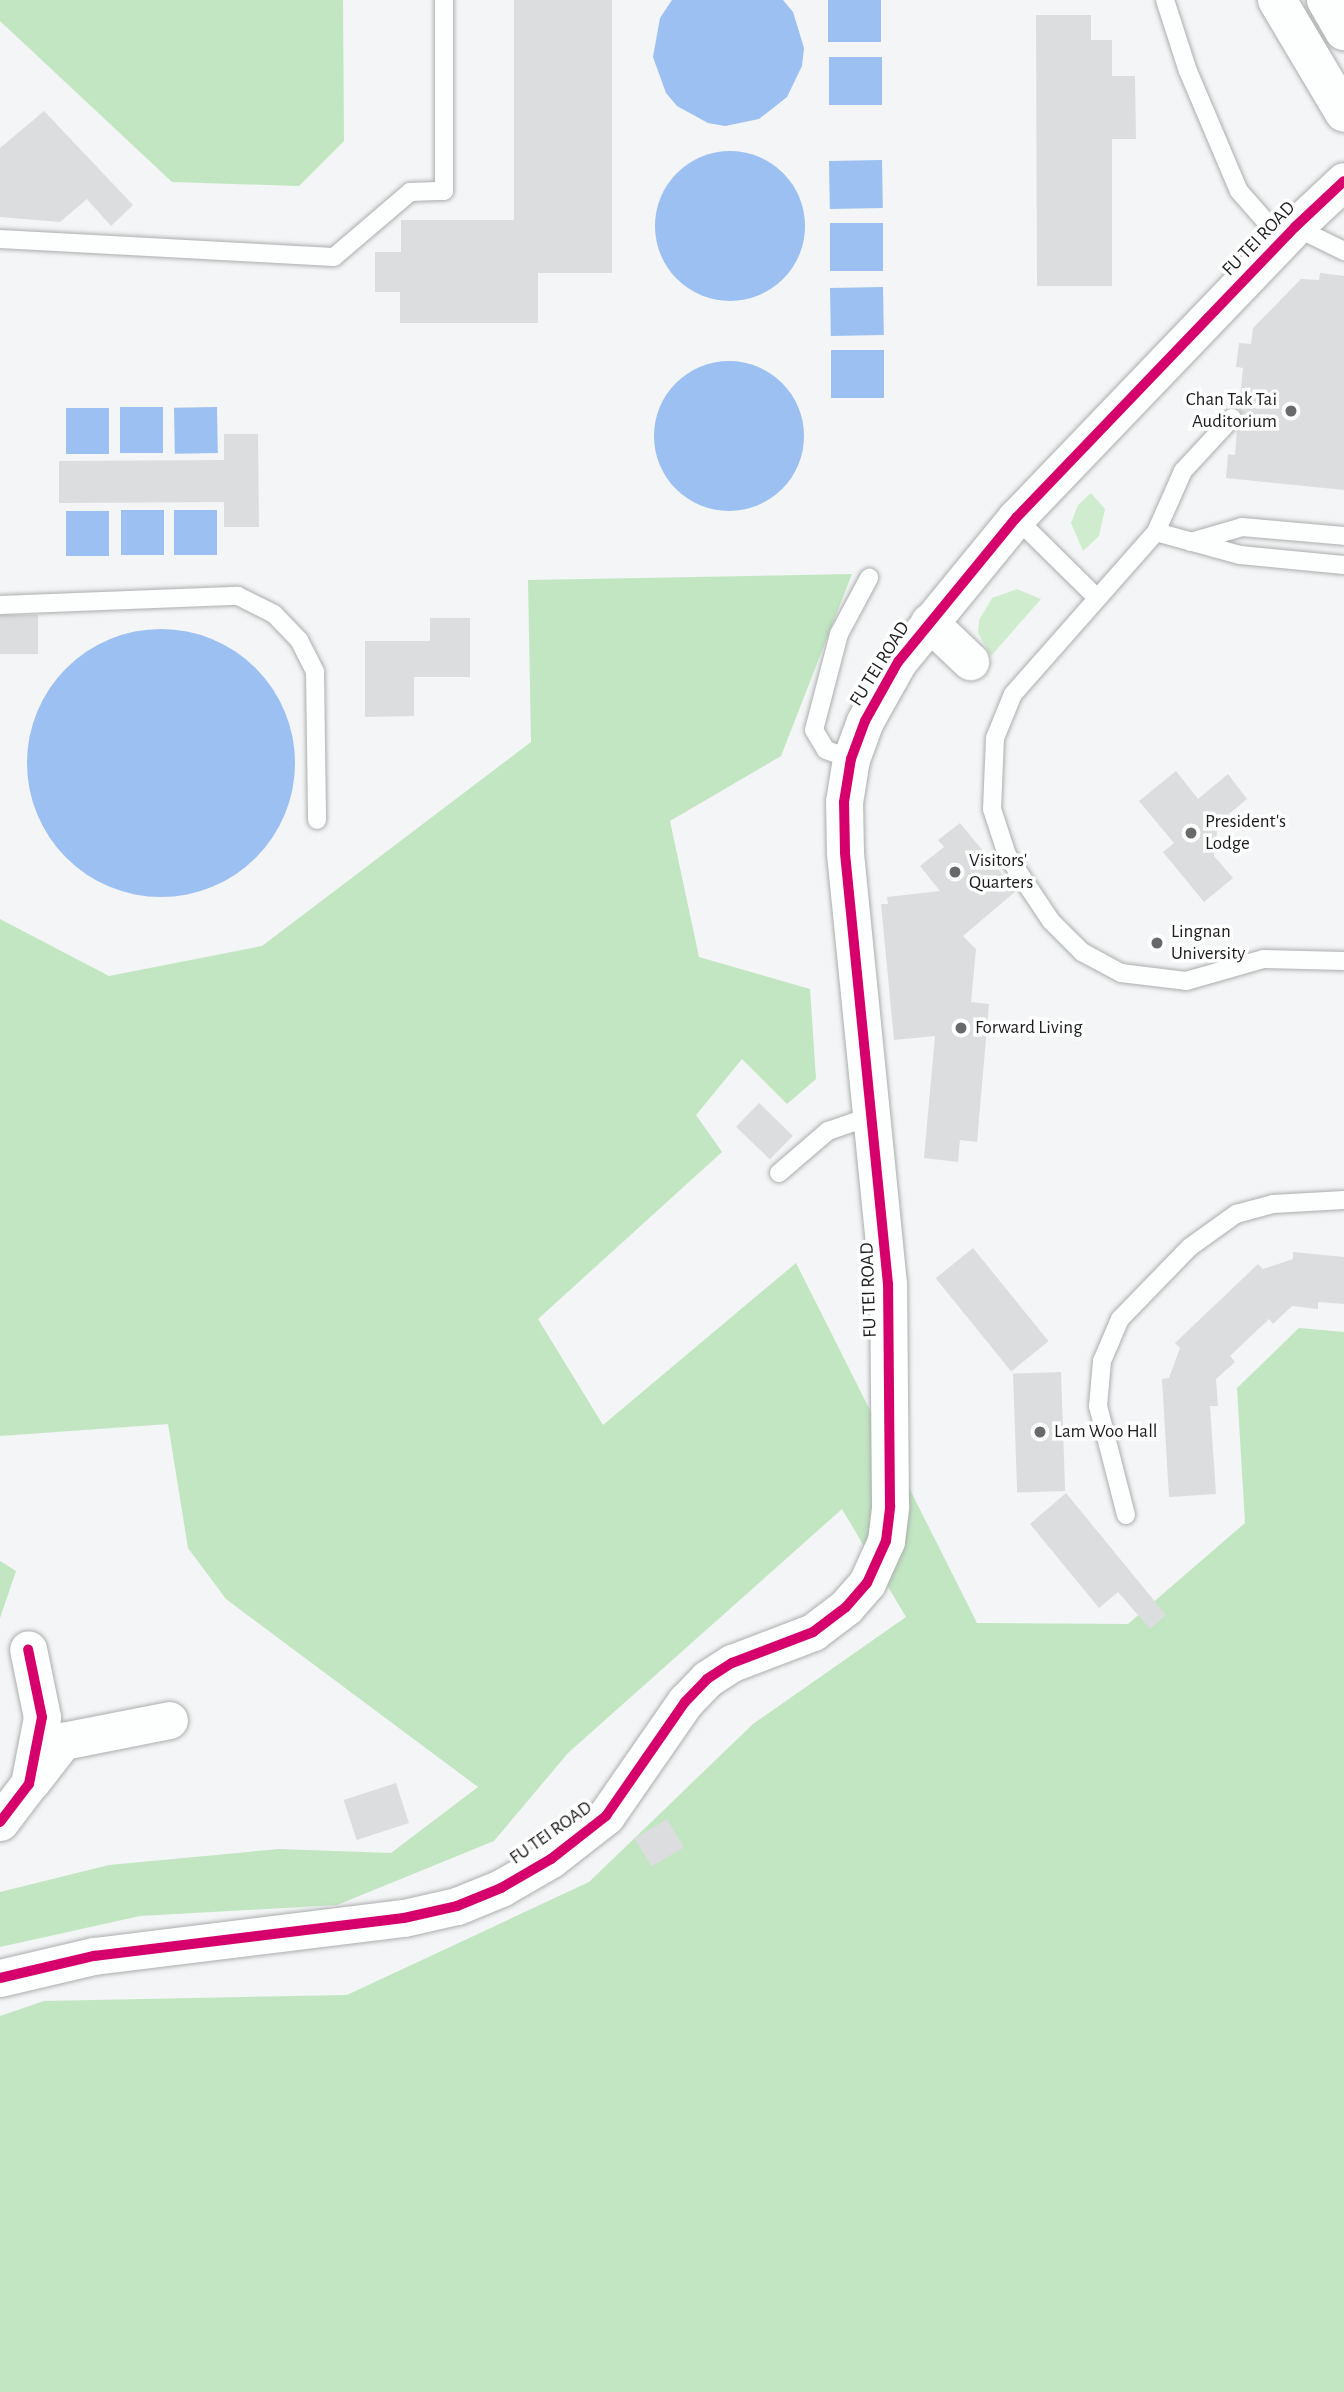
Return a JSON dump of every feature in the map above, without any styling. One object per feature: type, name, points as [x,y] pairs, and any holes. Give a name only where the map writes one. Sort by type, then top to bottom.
[{"type":"main road","points":[[1277,0],[1344,113]]},
{"type":"main road","points":[[1325,0],[1344,31]]},
{"type":"street","name":"FU TEI ROAD","points":[[0,1978],[94,1956],[404,1918],[457,1906],[501,1888],[551,1859],[606,1816],[685,1702],[707,1679],[733,1663],[813,1632],[846,1608],[881,1558],[890,1506],[888,1284],[874,1115],[844,842],[851,759],[880,690],[929,622],[1016,518],[1288,233],[1344,181]]},
{"type":"street","name":"FU TEI ROAD","points":[[929,622],[970,661]]},
{"type":"street","points":[[28,1648],[42,1717],[29,1784]]},
{"type":"street","points":[[0,1822],[63,1741],[169,1720]]},
{"type":"lane","points":[[0,239],[334,257],[410,192],[444,191],[444,0]]},
{"type":"lane","points":[[1165,0],[1188,71],[1239,191],[1288,233],[1344,251]]},
{"type":"lane","points":[[1232,418],[1183,471],[1156,532],[1013,694],[995,738],[992,809],[1020,875],[1074,945],[1101,964],[1142,979],[1186,981],[1282,957],[1344,961]]},
{"type":"lane","points":[[1016,518],[1097,598]]},
{"type":"lane","points":[[1188,543],[1242,527],[1344,536]]},
{"type":"lane","points":[[1156,532],[1188,543],[1240,555],[1344,565]]},
{"type":"lane","points":[[851,759],[826,750],[814,730],[834,647],[869,578]]},
{"type":"lane","points":[[0,605],[238,596],[274,614],[299,640],[316,671],[317,820]]},
{"type":"lane","points":[[779,1172],[828,1132],[874,1115]]},
{"type":"lane","points":[[1126,1515],[1098,1406],[1102,1361],[1120,1319],[1190,1247],[1236,1214],[1273,1204],[1344,1200]]},
{"type":"green space","points":[[0,0],[343,0],[344,141],[299,186],[172,182],[0,21]]},
{"type":"green space","points":[[1091,493],[1105,509],[1099,536],[1083,551],[1071,523],[1078,505]]},
{"type":"green space","points":[[852,574],[781,756],[670,821],[699,957],[810,989],[816,1079],[787,1104],[742,1059],[696,1115],[722,1152],[538,1319],[603,1425],[796,1263],[977,1623],[1128,1624],[1245,1523],[1237,1388],[1299,1328],[1344,1332],[1344,2392],[0,2392],[0,2016],[44,2001],[347,1995],[589,1882],[753,1724],[906,1617],[842,1509],[568,1753],[494,1841],[337,1905],[140,1916],[0,1947],[0,1892],[109,1865],[279,1849],[391,1853],[478,1787],[226,1599],[188,1548],[168,1424],[0,1436],[0,919],[109,976],[262,946],[531,742],[528,580]]},
{"type":"green space","points":[[1017,589],[1041,599],[991,656],[978,633],[979,620],[992,598]]},
{"type":"green space","points":[[0,1561],[16,1571],[0,1618]]},
{"type":"water","points":[[672,0],[783,0],[793,12],[804,48],[802,66],[787,97],[759,119],[725,126],[708,123],[677,106],[666,93],[653,57],[660,18]]},
{"type":"water","points":[[828,0],[881,0],[881,42],[828,42]]},
{"type":"water","points":[[829,57],[882,57],[882,105],[829,105]]},
{"type":"water","points":[[730,151],[759,157],[783,173],[799,197],[805,226],[799,255],[783,279],[759,295],[730,301],[701,295],[677,279],[661,255],[655,226],[661,197],[677,173],[701,157]]},
{"type":"water","points":[[882,160],[883,208],[830,209],[829,161]]},
{"type":"water","points":[[830,223],[883,223],[883,271],[830,271]]},
{"type":"water","points":[[883,287],[884,335],[831,336],[830,288]]},
{"type":"water","points":[[831,350],[884,350],[884,398],[831,398]]},
{"type":"water","points":[[729,361],[758,367],[782,383],[798,407],[804,436],[798,465],[782,489],[758,505],[729,511],[700,505],[676,489],[660,465],[654,436],[660,407],[676,383],[700,367]]},
{"type":"water","points":[[120,407],[163,407],[163,453],[120,453]]},
{"type":"water","points":[[217,407],[218,453],[175,454],[174,408]]},
{"type":"water","points":[[66,408],[109,408],[109,454],[66,454]]},
{"type":"water","points":[[121,510],[164,510],[164,555],[121,555]]},
{"type":"water","points":[[174,510],[217,510],[217,555],[174,555]]},
{"type":"water","points":[[66,511],[109,511],[109,556],[66,556]]},
{"type":"water","points":[[161,629],[212,639],[256,668],[285,712],[295,763],[285,814],[256,858],[212,887],[161,897],[110,887],[66,858],[37,814],[27,763],[37,712],[66,668],[110,639]]},
{"type":"building","points":[[514,0],[612,0],[612,273],[538,273],[538,323],[400,323],[400,292],[375,292],[375,252],[401,252],[401,220],[514,220]]},
{"type":"building","points":[[1036,15],[1091,15],[1091,40],[1112,40],[1112,76],[1135,76],[1136,139],[1112,139],[1112,286],[1037,286]]},
{"type":"building","points":[[44,111],[133,205],[111,226],[87,199],[60,222],[0,217],[0,148]]},
{"type":"building","name":"Chan Tak Tai Auditorium","points":[[1320,273],[1344,276],[1344,490],[1226,478],[1228,454],[1235,455],[1237,429],[1243,420],[1239,409],[1243,368],[1236,367],[1239,343],[1251,344],[1253,328],[1301,279],[1319,280]]},
{"type":"building","points":[[224,434],[258,434],[259,527],[224,527],[224,502],[59,503],[59,461],[224,460]]},
{"type":"building","points":[[0,615],[38,615],[38,654],[0,654]]},
{"type":"building","points":[[430,618],[470,618],[470,677],[414,677],[414,716],[365,717],[365,641],[430,641]]},
{"type":"building","name":"President's Lodge","points":[[1176,771],[1198,799],[1228,774],[1247,799],[1218,823],[1214,856],[1233,878],[1204,902],[1163,852],[1174,843],[1139,801]]},
{"type":"building","name":"Forward Living","points":[[960,823],[1016,891],[963,936],[976,949],[971,1002],[989,1004],[977,1142],[960,1140],[958,1162],[924,1158],[935,1036],[894,1040],[881,904],[888,904],[887,897],[940,891],[920,866],[944,847],[938,840]]},
{"type":"building","points":[[759,1103],[793,1136],[770,1159],[736,1127]]},
{"type":"building","points":[[973,1248],[1049,1341],[1011,1371],[936,1278]]},
{"type":"building","points":[[1293,1252],[1344,1257],[1344,1304],[1318,1302],[1318,1309],[1292,1306],[1273,1324],[1269,1319],[1230,1356],[1235,1362],[1216,1379],[1218,1406],[1210,1406],[1216,1494],[1169,1497],[1162,1379],[1169,1378],[1180,1348],[1175,1343],[1258,1264],[1263,1269],[1293,1259]]},
{"type":"building","points":[[1061,1372],[1065,1491],[1017,1493],[1013,1374]]},
{"type":"building","points":[[1066,1493],[1166,1615],[1150,1629],[1118,1592],[1099,1608],[1030,1524]]},
{"type":"building","points":[[396,1783],[409,1823],[357,1840],[344,1800]]},
{"type":"building","points":[[667,1819],[684,1847],[651,1867],[634,1839]]},
{"type":"cycle path","points":[[0,1978],[94,1956],[404,1918],[457,1906],[501,1888],[551,1859],[606,1816],[685,1702],[707,1679],[732,1663],[813,1632],[846,1607],[867,1583],[886,1541],[890,1506],[888,1284],[845,852],[844,802],[851,759],[865,721],[898,662],[1016,518],[1295,227],[1344,181]]},
{"type":"cycle path","points":[[0,1822],[29,1784],[42,1717],[28,1649]]},
{"type":"place","name":"Chan Tak Tai Auditorium","points":[[1291,411]]},
{"type":"place","name":"President's Lodge","points":[[1191,833]]},
{"type":"place","name":"Visitors' Quarters","points":[[955,872]]},
{"type":"place","name":"Lingnan University","points":[[1157,943]]},
{"type":"place","name":"Forward Living","points":[[961,1028]]},
{"type":"place","name":"Lam Woo Hall","points":[[1040,1432]]}]
